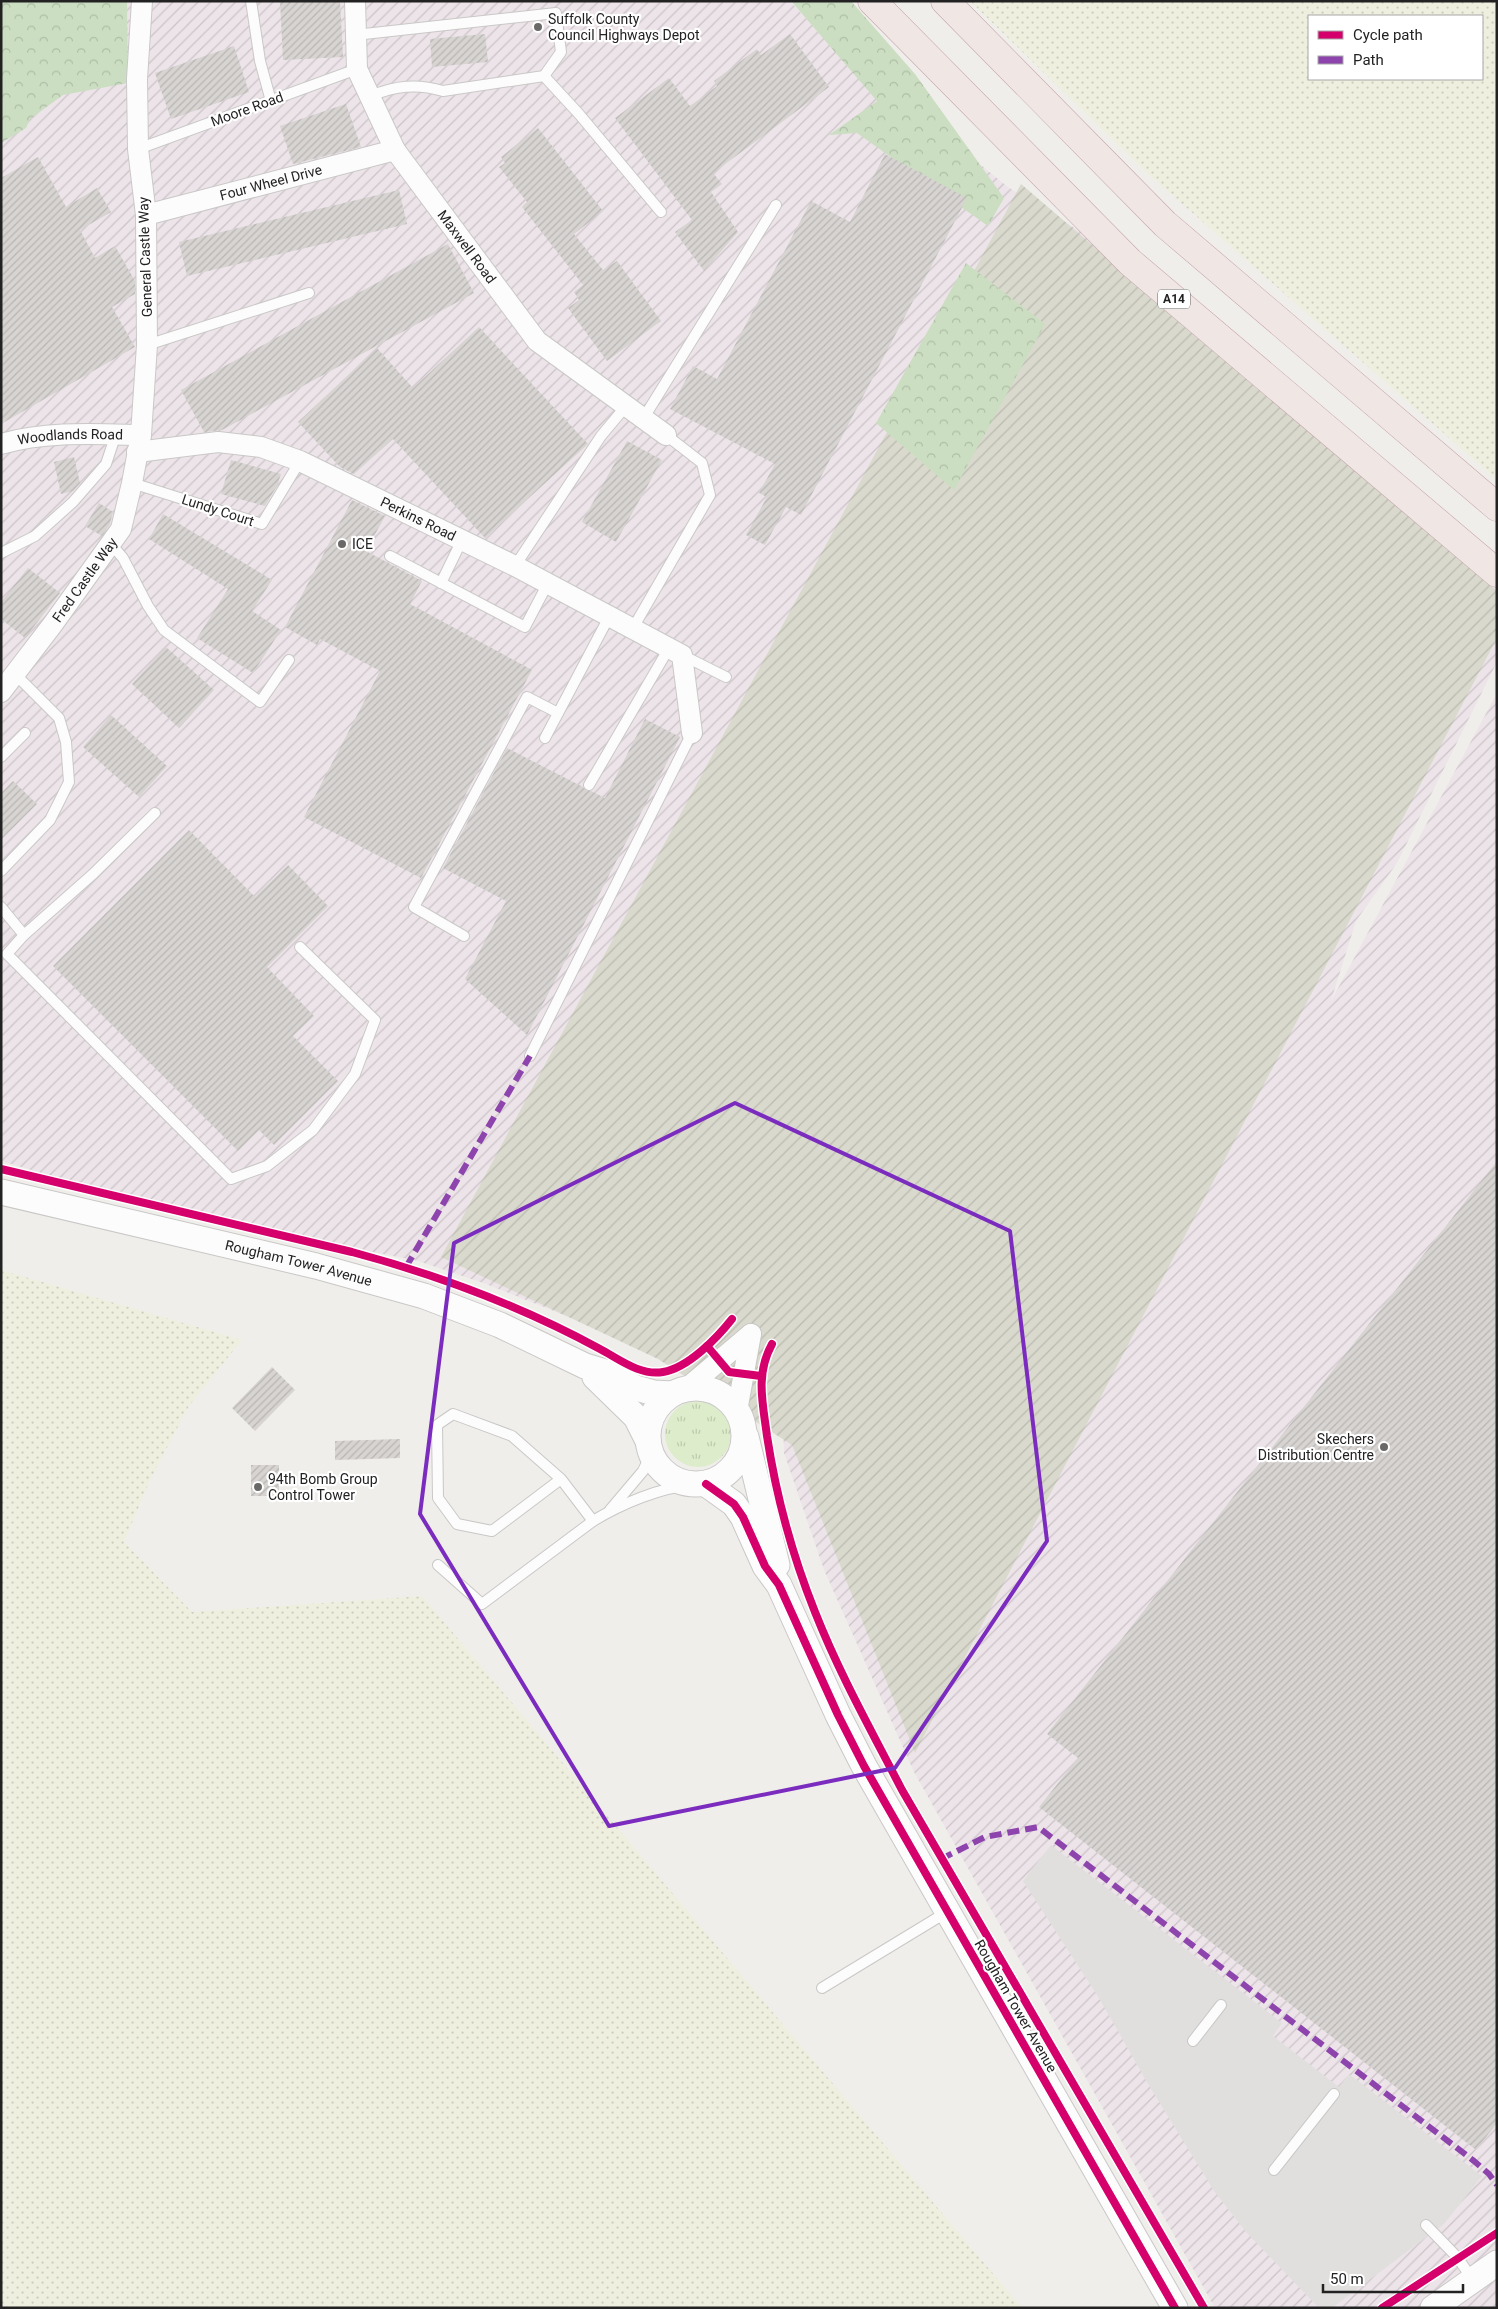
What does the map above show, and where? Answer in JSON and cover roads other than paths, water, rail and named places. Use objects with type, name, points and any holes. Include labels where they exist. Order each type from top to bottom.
[{"type":"highway","name":"A14","points":[[872,1],[1130,262],[1497,574]]},
{"type":"highway","points":[[945,1],[1165,224],[1497,506]]},
{"type":"street","name":"General Castle Way","points":[[139,444],[147,345],[146,215],[138,149],[137,78],[142,1]]},
{"type":"street","name":"Maxwell Road","points":[[355,1],[357,69],[395,150],[537,341],[666,435]]},
{"type":"street","name":"Four Wheel Drive","points":[[146,215],[395,150]]},
{"type":"street","name":"Woodlands Road","points":[[1,444],[14,440],[74,434],[116,434],[139,444]]},
{"type":"street","name":"Perkins Road","points":[[139,444],[218,442],[261,447],[300,461],[515,566],[610,615],[676,652]]},
{"type":"street","name":"Fred Castle Way","points":[[1,692],[121,529],[139,444]]},
{"type":"street","points":[[676,652],[692,733]]},
{"type":"street","name":"Rougham Tower Avenue","points":[[1,1192],[316,1266],[424,1296],[500,1326],[585,1366],[605,1372],[636,1388],[654,1393],[680,1391]]},
{"type":"street","points":[[751,1334],[741,1422],[744,1446],[739,1460],[725,1475],[699,1484],[680,1482],[668,1476],[658,1466],[650,1448],[648,1427],[653,1414],[661,1402],[680,1391],[751,1334]]},
{"type":"street","name":"Rougham Tower Avenue","points":[[585,1366],[603,1387],[636,1417],[650,1448]]},
{"type":"street","points":[[680,1391],[701,1388],[716,1392],[728,1400],[741,1422]]},
{"type":"street","name":"Rougham Tower Avenue","points":[[741,1422],[776,1560],[779,1585]]},
{"type":"street","name":"Rougham Tower Avenue","points":[[699,1484],[734,1504],[743,1518],[765,1566],[779,1585],[864,1766],[1175,2308]]},
{"type":"street","points":[[1433,2308],[1497,2263]]},
{"type":"lane","points":[[251,1],[260,61],[271,101]]},
{"type":"lane","points":[[355,35],[556,13],[561,52],[544,76],[443,92],[427,86],[393,87],[370,96]]},
{"type":"lane","name":"Moore Road","points":[[138,149],[357,69]]},
{"type":"lane","points":[[544,76],[579,114],[661,212]]},
{"type":"lane","points":[[644,419],[776,205]]},
{"type":"lane","points":[[147,345],[309,293]]},
{"type":"lane","points":[[515,566],[601,436],[626,406]]},
{"type":"lane","points":[[1,553],[35,536],[72,502],[106,464],[116,434]]},
{"type":"lane","points":[[633,628],[710,496],[702,463],[666,435]]},
{"type":"lane","name":"Lundy Court","points":[[132,483],[262,524],[300,461]]},
{"type":"lane","points":[[441,583],[462,540]]},
{"type":"lane","points":[[111,544],[123,558],[148,606],[164,630],[260,702],[289,660]]},
{"type":"lane","points":[[390,556],[524,627],[548,583]]},
{"type":"lane","points":[[545,738],[610,615]]},
{"type":"lane","points":[[589,786],[676,652]]},
{"type":"lane","name":"Perkins Road","points":[[676,652],[726,677]]},
{"type":"lane","points":[[1,872],[50,820],[69,782],[66,742],[59,718],[15,674]]},
{"type":"lane","points":[[464,936],[414,907],[527,697],[558,713]]},
{"type":"lane","points":[[1,757],[25,733]]},
{"type":"lane","points":[[530,1056],[692,733]]},
{"type":"lane","points":[[155,813],[93,874],[24,935],[7,954],[231,1179],[266,1166],[313,1130],[355,1074],[375,1020],[300,947]]},
{"type":"lane","points":[[1,907],[24,935]]},
{"type":"lane","points":[[561,1479],[492,1531],[457,1524],[438,1498],[437,1425],[454,1414],[512,1436],[561,1479],[593,1521]]},
{"type":"lane","points":[[610,1510],[643,1471],[650,1448]]},
{"type":"lane","points":[[438,1565],[482,1604],[610,1510],[666,1489],[699,1484]]},
{"type":"lane","points":[[822,1988],[947,1912]]},
{"type":"lane","points":[[1193,2041],[1221,2006]]},
{"type":"lane","points":[[1274,2170],[1334,2094]]},
{"type":"lane","points":[[1426,2224],[1458,2258],[1472,2279]]},
{"type":"place","name":"Suffolk County Council Highways Depot","points":[[538,27]]},
{"type":"place","name":"ICE","points":[[342,544]]},
{"type":"place","name":"Skechers Distribution Centre","points":[[1384,1447]]},
{"type":"place","name":"94th Bomb Group Control Tower","points":[[258,1487]]}]
